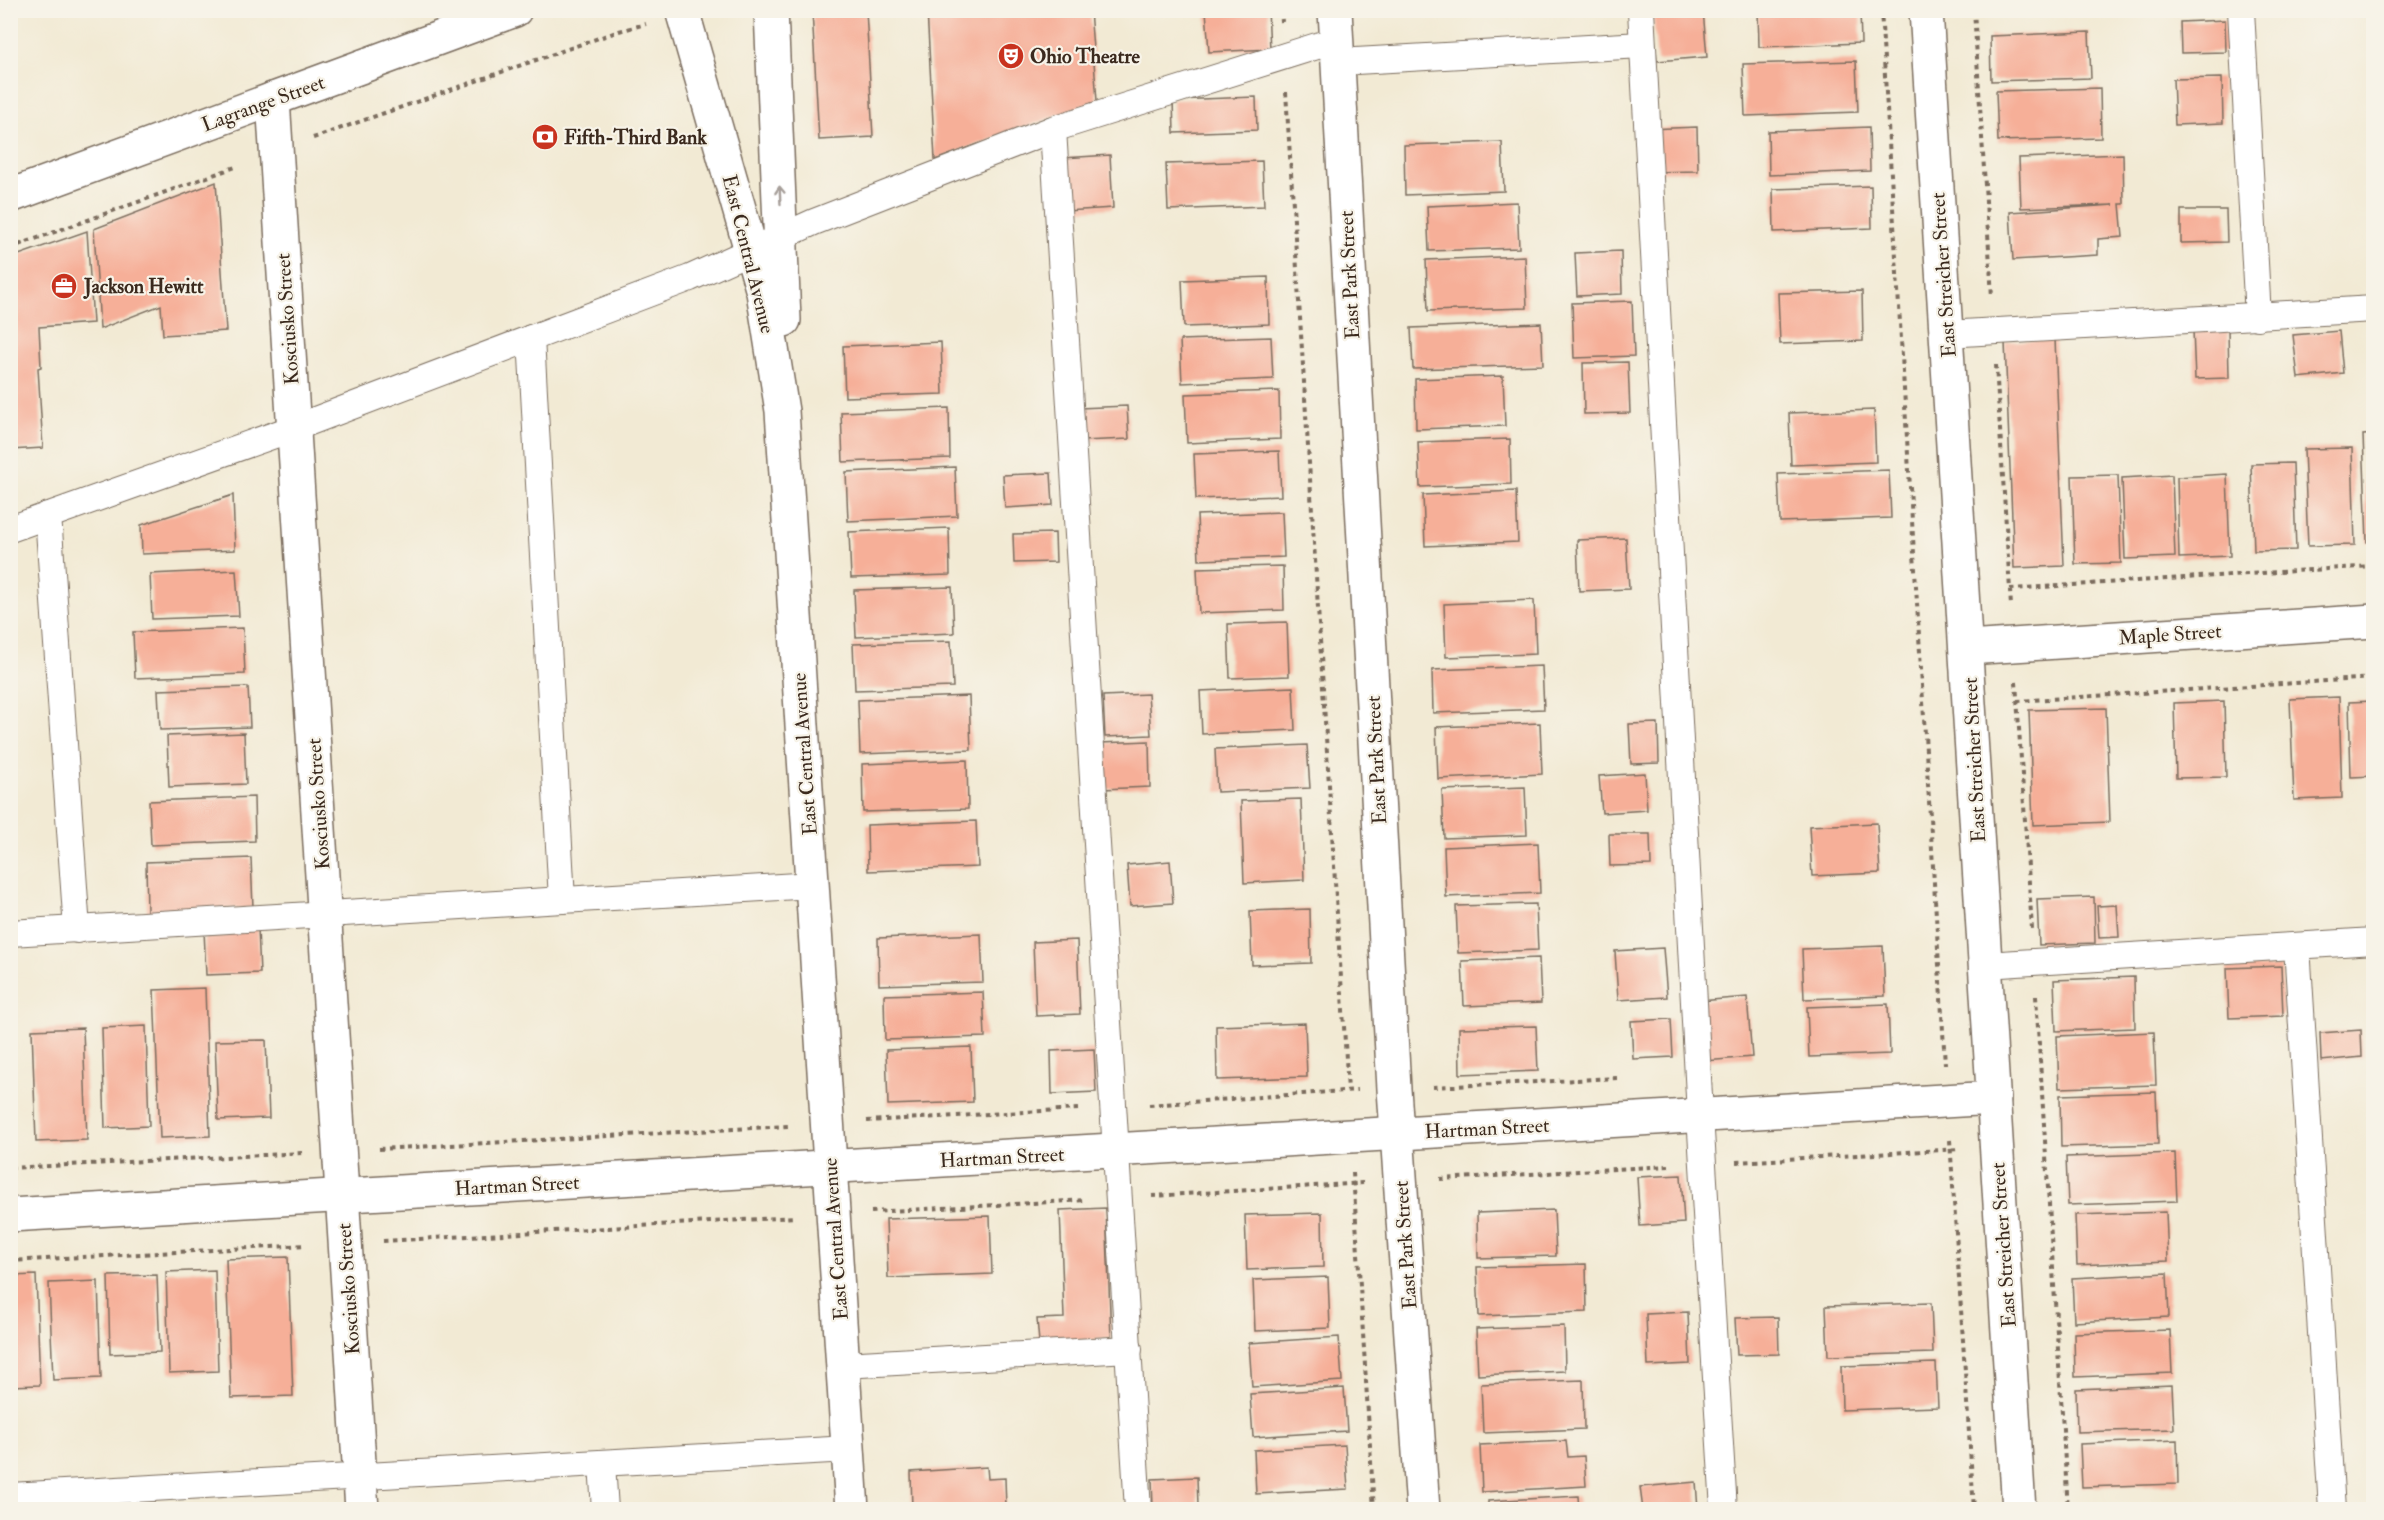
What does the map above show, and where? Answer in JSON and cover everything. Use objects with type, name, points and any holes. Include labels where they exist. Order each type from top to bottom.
[{"type":"street","name":"Lagrange Street","points":[[12,192],[515,10]]},
{"type":"street","points":[[771,10],[781,237],[788,484]]},
{"type":"street","name":"East Streicher Street","points":[[1926,10],[2019,1509]]},
{"type":"street","name":"East Central Avenue","points":[[683,13],[763,292],[782,411],[852,1509]]},
{"type":"street","name":"East Park Street","points":[[1336,38],[1394,1089],[1423,1509]]},
{"type":"street","name":"Kosciusko Street","points":[[273,99],[362,1509]]},
{"type":"street","name":"Maple Street","points":[[1967,648],[2373,621]]},
{"type":"street","name":"Hartman Street","points":[[10,1215],[1994,1098]]},
{"type":"lane","points":[[1641,10],[1700,1115],[1724,1509]]},
{"type":"lane","points":[[2241,10],[2258,317]]},
{"type":"lane","points":[[10,529],[294,428],[690,278],[781,237],[1053,129],[1336,38],[1642,45]]},
{"type":"lane","points":[[1053,129],[1138,1509]]},
{"type":"lane","points":[[1946,334],[2373,309]]},
{"type":"lane","points":[[531,338],[562,900]]},
{"type":"lane","points":[[48,515],[77,930]]},
{"type":"lane","points":[[10,933],[813,885]]},
{"type":"lane","points":[[1985,965],[2373,941]]},
{"type":"lane","points":[[2297,946],[2332,1509]]},
{"type":"lane","points":[[843,1365],[1129,1349]]},
{"type":"lane","points":[[10,1496],[849,1449]]},
{"type":"lane","points":[[602,1463],[605,1509]]},
{"type":"path","points":[[1281,10],[1374,1509]]},
{"type":"path","points":[[1881,10],[1974,1509]]},
{"type":"path","points":[[1974,10],[2068,1509]]},
{"type":"path","points":[[10,248],[618,31],[683,13]]},
{"type":"path","points":[[2010,589],[2373,566]]},
{"type":"path","points":[[2017,701],[2373,678]]},
{"type":"path","points":[[1933,1061],[1945,1060]]},
{"type":"path","points":[[10,1168],[1115,1107],[1348,1091],[1626,1078]]},
{"type":"path","points":[[10,1261],[1997,1146]]},
{"type":"building","points":[[812,10],[866,10],[873,137],[819,140]]},
{"type":"building","name":"Ohio Theatre","points":[[927,10],[1090,10],[1097,101],[935,160]]},
{"type":"building","points":[[1206,10],[1268,10],[1270,49],[1209,52]]},
{"type":"building","points":[[1703,10],[1707,57],[1657,61],[1653,12]]},
{"type":"building","points":[[1758,10],[1860,10],[1861,43],[1759,47]]},
{"type":"building","points":[[2225,20],[2226,52],[2181,53],[2180,22]]},
{"type":"building","points":[[2089,32],[2091,78],[1991,81],[1990,36]]},
{"type":"building","points":[[1856,61],[1858,112],[1745,116],[1743,64]]},
{"type":"building","points":[[2222,78],[2223,123],[2175,125],[2173,79]]},
{"type":"building","points":[[2100,88],[2101,138],[1998,141],[1996,91]]},
{"type":"building","points":[[1256,97],[1257,130],[1174,133],[1173,100]]},
{"type":"building","points":[[1697,127],[1698,171],[1650,172],[1648,129]]},
{"type":"building","points":[[1869,127],[1870,171],[1769,175],[1768,131]]},
{"type":"building","points":[[1502,142],[1504,191],[1405,195],[1404,145]]},
{"type":"building","points":[[2123,154],[2124,204],[2120,204],[2123,237],[2098,239],[2098,255],[2013,260],[2010,212],[2114,205],[2021,208],[2019,158]]},
{"type":"building","points":[[1110,155],[1113,208],[1066,211],[1063,158]]},
{"type":"building","points":[[1262,161],[1264,206],[1168,210],[1166,164]]},
{"type":"building","points":[[216,182],[226,331],[163,335],[161,305],[100,329],[94,229]]},
{"type":"building","points":[[1871,186],[1872,228],[1774,232],[1773,189]]},
{"type":"building","points":[[1517,202],[1519,248],[1429,251],[1427,206]]},
{"type":"building","points":[[2181,210],[2226,210],[2227,242],[2181,243]]},
{"type":"building","points":[[87,231],[93,323],[39,327],[41,367],[38,368],[43,448],[10,450],[10,258]]},
{"type":"building","points":[[1621,251],[1622,294],[1577,296],[1575,253]]},
{"type":"building","points":[[1525,256],[1527,308],[1428,311],[1426,260]]},
{"type":"building","points":[[1268,277],[1269,324],[1184,327],[1182,280]]},
{"type":"building","points":[[1862,291],[1863,341],[1780,344],[1778,293]]},
{"type":"building","points":[[1632,301],[1634,356],[1574,358],[1572,303]]},
{"type":"building","points":[[1541,323],[1543,365],[1413,369],[1411,328]]},
{"type":"building","points":[[2228,329],[2229,378],[2195,379],[2193,330]]},
{"type":"building","points":[[2339,331],[2343,373],[2298,378],[2293,335]]},
{"type":"building","points":[[1271,337],[1273,379],[1182,383],[1180,340]]},
{"type":"building","points":[[2055,339],[2064,566],[2014,568],[2005,342]]},
{"type":"building","points":[[941,342],[943,394],[845,397],[843,346]]},
{"type":"building","points":[[1628,362],[1630,413],[1584,414],[1583,363]]},
{"type":"building","points":[[1503,376],[1505,426],[1416,429],[1415,379]]},
{"type":"building","points":[[1279,391],[1280,439],[1187,443],[1185,394]]},
{"type":"building","points":[[1127,406],[1129,439],[1081,441],[1079,408]]},
{"type":"building","points":[[949,408],[950,458],[843,462],[841,412]]},
{"type":"building","points":[[1874,410],[1876,462],[1791,465],[1789,413]]},
{"type":"building","points":[[2374,434],[2374,541],[2367,542],[2363,435]]},
{"type":"building","points":[[1510,439],[1511,484],[1420,487],[1418,442]]},
{"type":"building","points":[[2352,448],[2355,545],[2308,546],[2304,449]]},
{"type":"building","points":[[1279,451],[1281,496],[1196,499],[1194,454]]},
{"type":"building","points":[[2293,463],[2296,550],[2254,551],[2251,464]]},
{"type":"building","points":[[955,467],[957,516],[848,521],[846,472]]},
{"type":"building","points":[[1889,470],[1891,518],[1780,522],[1778,474]]},
{"type":"building","points":[[1051,473],[1053,505],[1005,508],[1003,475]]},
{"type":"building","points":[[2227,474],[2230,556],[2179,558],[2177,477]]},
{"type":"building","points":[[2118,475],[2121,563],[2075,564],[2072,476]]},
{"type":"building","points":[[2172,475],[2175,557],[2125,559],[2122,478]]},
{"type":"building","points":[[1516,491],[1518,542],[1425,546],[1423,495]]},
{"type":"building","points":[[233,495],[235,550],[142,554],[141,525]]},
{"type":"building","points":[[1282,512],[1284,557],[1199,560],[1197,515]]},
{"type":"building","points":[[949,528],[950,575],[851,578],[849,532]]},
{"type":"building","points":[[1055,533],[1056,562],[1014,563],[1013,534]]},
{"type":"building","points":[[1626,538],[1629,589],[1579,591],[1577,540]]},
{"type":"building","points":[[1283,566],[1284,610],[1199,613],[1197,568]]},
{"type":"building","points":[[236,570],[239,616],[152,619],[150,574]]},
{"type":"building","points":[[952,587],[954,633],[856,637],[854,590]]},
{"type":"building","points":[[1534,600],[1536,654],[1446,657],[1444,604]]},
{"type":"building","points":[[1287,622],[1289,676],[1230,678],[1228,624]]},
{"type":"building","points":[[243,628],[245,674],[135,678],[133,632]]},
{"type":"building","points":[[951,641],[953,687],[855,690],[853,644]]},
{"type":"building","points":[[1542,666],[1544,709],[1433,713],[1432,670]]},
{"type":"building","points":[[248,687],[250,727],[160,730],[158,690]]},
{"type":"building","points":[[1293,687],[1295,730],[1202,734],[1200,691]]},
{"type":"building","points":[[1148,694],[1151,735],[1105,737],[1103,696]]},
{"type":"building","points":[[969,696],[971,750],[860,754],[858,700]]},
{"type":"building","points":[[2339,697],[2342,798],[2294,800],[2290,699]]},
{"type":"building","points":[[2224,701],[2226,777],[2176,778],[2174,703]]},
{"type":"building","points":[[2374,701],[2374,776],[2351,777],[2349,702]]},
{"type":"building","points":[[2106,708],[2110,822],[2033,825],[2029,710]]},
{"type":"building","points":[[1540,723],[1542,774],[1438,779],[1436,727]]},
{"type":"building","points":[[1658,723],[1659,763],[1631,764],[1629,724]]},
{"type":"building","points":[[244,733],[246,784],[169,787],[167,736]]},
{"type":"building","points":[[1149,741],[1150,787],[1102,789],[1100,743]]},
{"type":"building","points":[[1307,745],[1310,788],[1217,792],[1215,749]]},
{"type":"building","points":[[967,760],[968,809],[863,812],[862,764]]},
{"type":"building","points":[[1645,773],[1647,810],[1602,813],[1599,776]]},
{"type":"building","points":[[1525,787],[1527,835],[1444,838],[1442,790]]},
{"type":"building","points":[[254,797],[255,841],[151,845],[149,801]]},
{"type":"building","points":[[1301,799],[1304,880],[1244,883],[1241,801]]},
{"type":"building","points":[[976,821],[978,867],[868,871],[867,825]]},
{"type":"building","points":[[1877,823],[1880,873],[1812,876],[1809,826]]},
{"type":"building","points":[[1609,834],[1650,834],[1651,865],[1610,866]]},
{"type":"building","points":[[1538,843],[1540,893],[1446,897],[1444,847]]},
{"type":"building","points":[[251,858],[253,908],[147,912],[146,862]]},
{"type":"building","points":[[1170,861],[1173,903],[1130,906],[1127,865]]},
{"type":"building","points":[[2094,897],[2095,943],[2039,945],[2037,899]]},
{"type":"building","points":[[1536,904],[1538,950],[1458,953],[1456,906]]},
{"type":"building","points":[[2117,905],[2119,937],[2099,938],[2097,906]]},
{"type":"building","points":[[1310,909],[1311,963],[1252,965],[1250,911]]},
{"type":"building","points":[[258,928],[260,973],[206,975],[204,930]]},
{"type":"building","points":[[981,934],[983,982],[879,985],[878,938]]},
{"type":"building","points":[[1077,940],[1080,1014],[1036,1016],[1033,942]]},
{"type":"building","points":[[1883,946],[1885,996],[1804,999],[1802,949]]},
{"type":"building","points":[[1663,948],[1667,997],[1618,1000],[1615,951]]},
{"type":"building","points":[[1539,958],[1541,1003],[1464,1006],[1462,961]]},
{"type":"building","points":[[2281,966],[2283,1016],[2229,1018],[2227,968]]},
{"type":"building","points":[[2134,977],[2135,1028],[2056,1031],[2054,980]]},
{"type":"building","points":[[205,988],[210,1136],[160,1138],[154,990]]},
{"type":"building","points":[[983,992],[985,1037],[885,1040],[884,995]]},
{"type":"building","points":[[1747,997],[1752,1057],[1705,1061],[1700,1001]]},
{"type":"building","points":[[1888,1004],[1890,1054],[1809,1057],[1807,1007]]},
{"type":"building","points":[[1671,1019],[1673,1057],[1633,1059],[1631,1021]]},
{"type":"building","points":[[1305,1023],[1307,1077],[1217,1080],[1216,1026]]},
{"type":"building","points":[[146,1026],[149,1126],[105,1128],[102,1028]]},
{"type":"building","points":[[1536,1026],[1538,1071],[1460,1074],[1459,1028]]},
{"type":"building","points":[[83,1028],[87,1140],[36,1142],[32,1030]]},
{"type":"building","points":[[2361,1030],[2362,1057],[2321,1061],[2320,1033]]},
{"type":"building","points":[[2154,1032],[2156,1085],[2059,1088],[2057,1036]]},
{"type":"building","points":[[266,1040],[269,1118],[218,1120],[215,1041]]},
{"type":"building","points":[[971,1047],[973,1102],[888,1105],[886,1050]]},
{"type":"building","points":[[1094,1049],[1096,1092],[1052,1094],[1051,1051]]},
{"type":"building","points":[[2156,1092],[2158,1144],[2061,1147],[2060,1095]]},
{"type":"building","points":[[2175,1153],[2177,1201],[2068,1205],[2066,1157]]},
{"type":"building","points":[[1681,1175],[1684,1223],[1640,1226],[1637,1177]]},
{"type":"building","points":[[1106,1208],[1111,1339],[1039,1342],[1037,1319],[1064,1318],[1060,1210]]},
{"type":"building","points":[[1554,1210],[1556,1256],[1478,1258],[1477,1213]]},
{"type":"building","points":[[2166,1212],[2168,1261],[2077,1265],[2075,1215]]},
{"type":"building","points":[[1322,1213],[1323,1267],[1247,1270],[1245,1215]]},
{"type":"building","points":[[990,1216],[992,1274],[888,1278],[886,1219]]},
{"type":"building","points":[[288,1257],[293,1396],[231,1398],[226,1259]]},
{"type":"building","points":[[1586,1264],[1587,1312],[1479,1316],[1477,1267]]},
{"type":"building","points":[[215,1270],[218,1371],[169,1373],[166,1272]]},
{"type":"building","points":[[2167,1273],[2169,1317],[2074,1322],[2072,1278]]},
{"type":"building","points":[[36,1275],[40,1385],[10,1386],[10,1276]]},
{"type":"building","points":[[157,1275],[160,1352],[110,1354],[108,1276]]},
{"type":"building","points":[[1328,1277],[1330,1328],[1255,1331],[1253,1280]]},
{"type":"building","points":[[98,1281],[101,1378],[53,1380],[49,1283]]},
{"type":"building","points":[[1931,1303],[1933,1353],[1828,1356],[1826,1306]]},
{"type":"building","points":[[1688,1312],[1690,1364],[1648,1366],[1646,1314]]},
{"type":"building","points":[[1778,1317],[1779,1354],[1737,1355],[1735,1318]]},
{"type":"building","points":[[1564,1326],[1565,1371],[1478,1375],[1476,1329]]},
{"type":"building","points":[[2170,1330],[2172,1373],[2075,1377],[2074,1333]]},
{"type":"building","points":[[1339,1337],[1342,1381],[1252,1387],[1249,1343]]},
{"type":"building","points":[[1936,1363],[1938,1407],[1842,1410],[1841,1366]]},
{"type":"building","points":[[1583,1380],[1584,1429],[1483,1433],[1481,1384]]},
{"type":"building","points":[[2172,1385],[2174,1429],[2077,1432],[2076,1389]]},
{"type":"building","points":[[1344,1388],[1347,1431],[1253,1437],[1250,1394]]},
{"type":"building","points":[[2177,1440],[2178,1484],[2082,1487],[2080,1444]]},
{"type":"building","points":[[1566,1441],[1568,1457],[1584,1456],[1586,1486],[1482,1492],[1480,1445]]},
{"type":"building","points":[[1345,1445],[1348,1489],[1256,1494],[1254,1450]]},
{"type":"building","points":[[987,1467],[988,1479],[1005,1478],[1006,1507],[990,1507],[990,1510],[912,1510],[911,1472]]},
{"type":"building","points":[[1197,1477],[1198,1506],[1153,1507],[1152,1479]]},
{"type":"building","points":[[1696,1482],[1698,1510],[1643,1510],[1640,1487]]},
{"type":"building","points":[[1578,1496],[1579,1510],[1488,1510],[1488,1501]]},
{"type":"place","name":"Ohio Theatre","points":[[1011,56]]},
{"type":"place","name":"Fifth-Third Bank","points":[[545,137]]},
{"type":"place","name":"Jackson Hewitt","points":[[64,286]]}]
